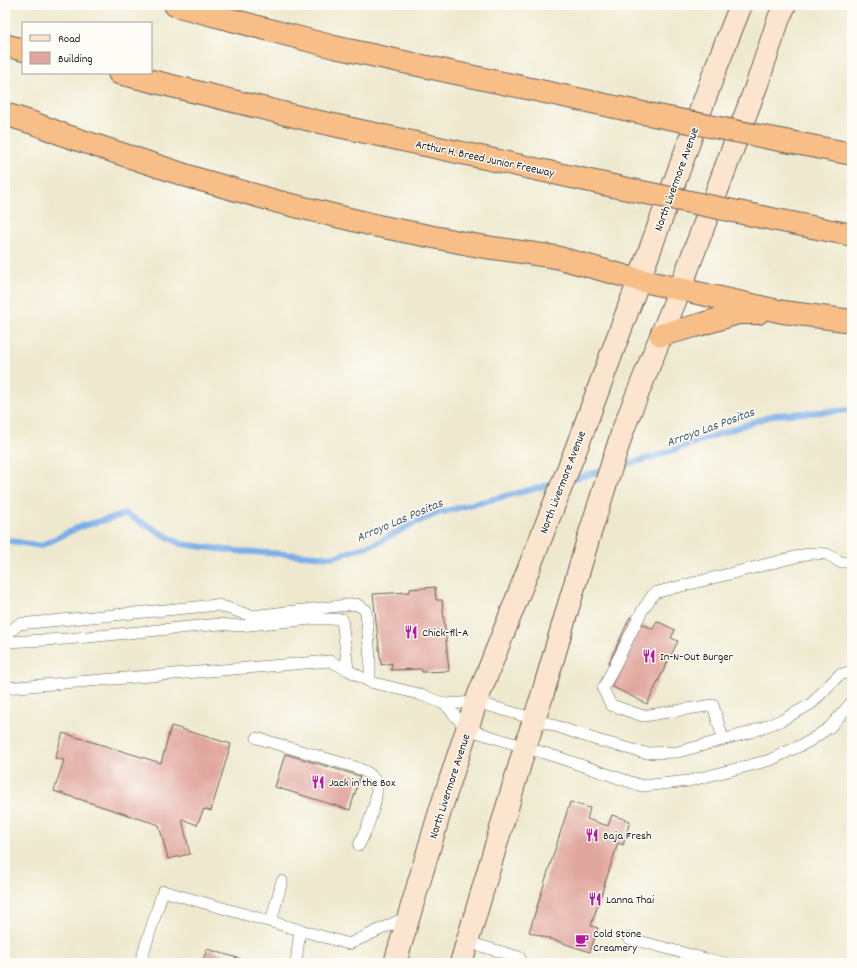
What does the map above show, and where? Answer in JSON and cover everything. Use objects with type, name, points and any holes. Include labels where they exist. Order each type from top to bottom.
[{"type":"highway","points":[[175,5],[334,47],[643,113],[852,154]]},
{"type":"highway","points":[[5,45],[22,50]]},
{"type":"highway","name":"Arthur H. Breed Junior Freeway","points":[[123,74],[315,121],[618,187],[852,235]]},
{"type":"highway","points":[[5,114],[194,178],[279,202],[385,227],[479,246],[556,257],[640,280],[783,312],[852,321]]},
{"type":"highway","points":[[661,335],[738,313],[783,312]]},
{"type":"main road","name":"North Livermore Avenue","points":[[395,963],[441,808],[476,702],[578,444],[640,280],[717,65],[741,5]]},
{"type":"main road","points":[[461,963],[589,536],[624,427],[680,289],[785,5]]},
{"type":"lane","points":[[723,739],[713,705],[643,716],[611,705],[603,689],[642,611],[654,593],[811,553],[827,554],[840,562],[852,562]]},
{"type":"lane","points":[[5,636],[19,624],[218,605],[252,616],[356,604],[366,610],[370,659],[370,682]]},
{"type":"lane","points":[[5,642],[67,639],[220,624],[239,626],[312,619],[342,619],[348,670]]},
{"type":"lane","points":[[5,688],[330,661],[370,682],[419,694],[445,704],[476,702],[597,740],[645,753],[678,752],[750,732],[782,720],[811,704],[839,675],[852,671]]},
{"type":"lane","points":[[445,704],[467,729],[560,758],[642,786],[689,781],[770,760],[808,742],[830,727],[852,702]]},
{"type":"lane","points":[[257,738],[355,767],[373,777],[376,784],[377,793],[372,813],[359,846]]},
{"type":"lane","points":[[271,922],[282,881]]},
{"type":"lane","points":[[140,963],[164,891],[349,944],[409,916]]},
{"type":"lane","points":[[296,963],[300,930]]},
{"type":"lane","points":[[628,938],[725,963]]},
{"type":"lane","points":[[467,942],[519,957],[522,963]]},
{"type":"building","name":"Chick-fil-A","points":[[435,587],[436,600],[442,600],[449,671],[422,672],[421,669],[391,670],[392,663],[381,665],[373,594],[410,592],[410,589]]},
{"type":"building","name":"In-N-Out Burger","points":[[630,617],[643,622],[642,624],[653,629],[657,621],[675,630],[671,638],[678,641],[647,704],[611,686],[619,670],[608,665]]},
{"type":"building","points":[[171,726],[231,744],[211,811],[204,809],[197,825],[182,819],[190,854],[168,859],[159,825],[54,791],[64,760],[55,758],[63,733],[161,763]]},
{"type":"building","name":"Jack in the Box","points":[[285,754],[360,776],[350,810],[275,787]]},
{"type":"building","points":[[570,802],[590,808],[587,819],[608,826],[612,815],[630,821],[623,845],[618,843],[591,926],[598,928],[590,952],[529,932]]},
{"type":"building","points":[[207,949],[255,963],[202,963]]},
{"type":"waterway","name":"Arroyo Las Positas","points":[[616,467],[653,457],[774,415],[852,410]]},
{"type":"waterway","name":"Arroyo Las Positas","points":[[570,479],[606,470]]},
{"type":"waterway","name":"Arroyo Las Positas","points":[[5,540],[41,546],[79,527],[126,514],[181,544],[235,551],[334,557],[379,542],[410,525],[438,513],[557,483]]},
{"type":"place","name":"Chick-fil-A","points":[[411,632]]},
{"type":"place","name":"In-N-Out Burger","points":[[649,656]]},
{"type":"place","name":"Jack in the Box","points":[[318,782]]},
{"type":"place","name":"Baja Fresh","points":[[592,835]]},
{"type":"place","name":"Lanna Thai","points":[[595,899]]},
{"type":"place","name":"Cold Stone Creamery","points":[[582,940]]}]
